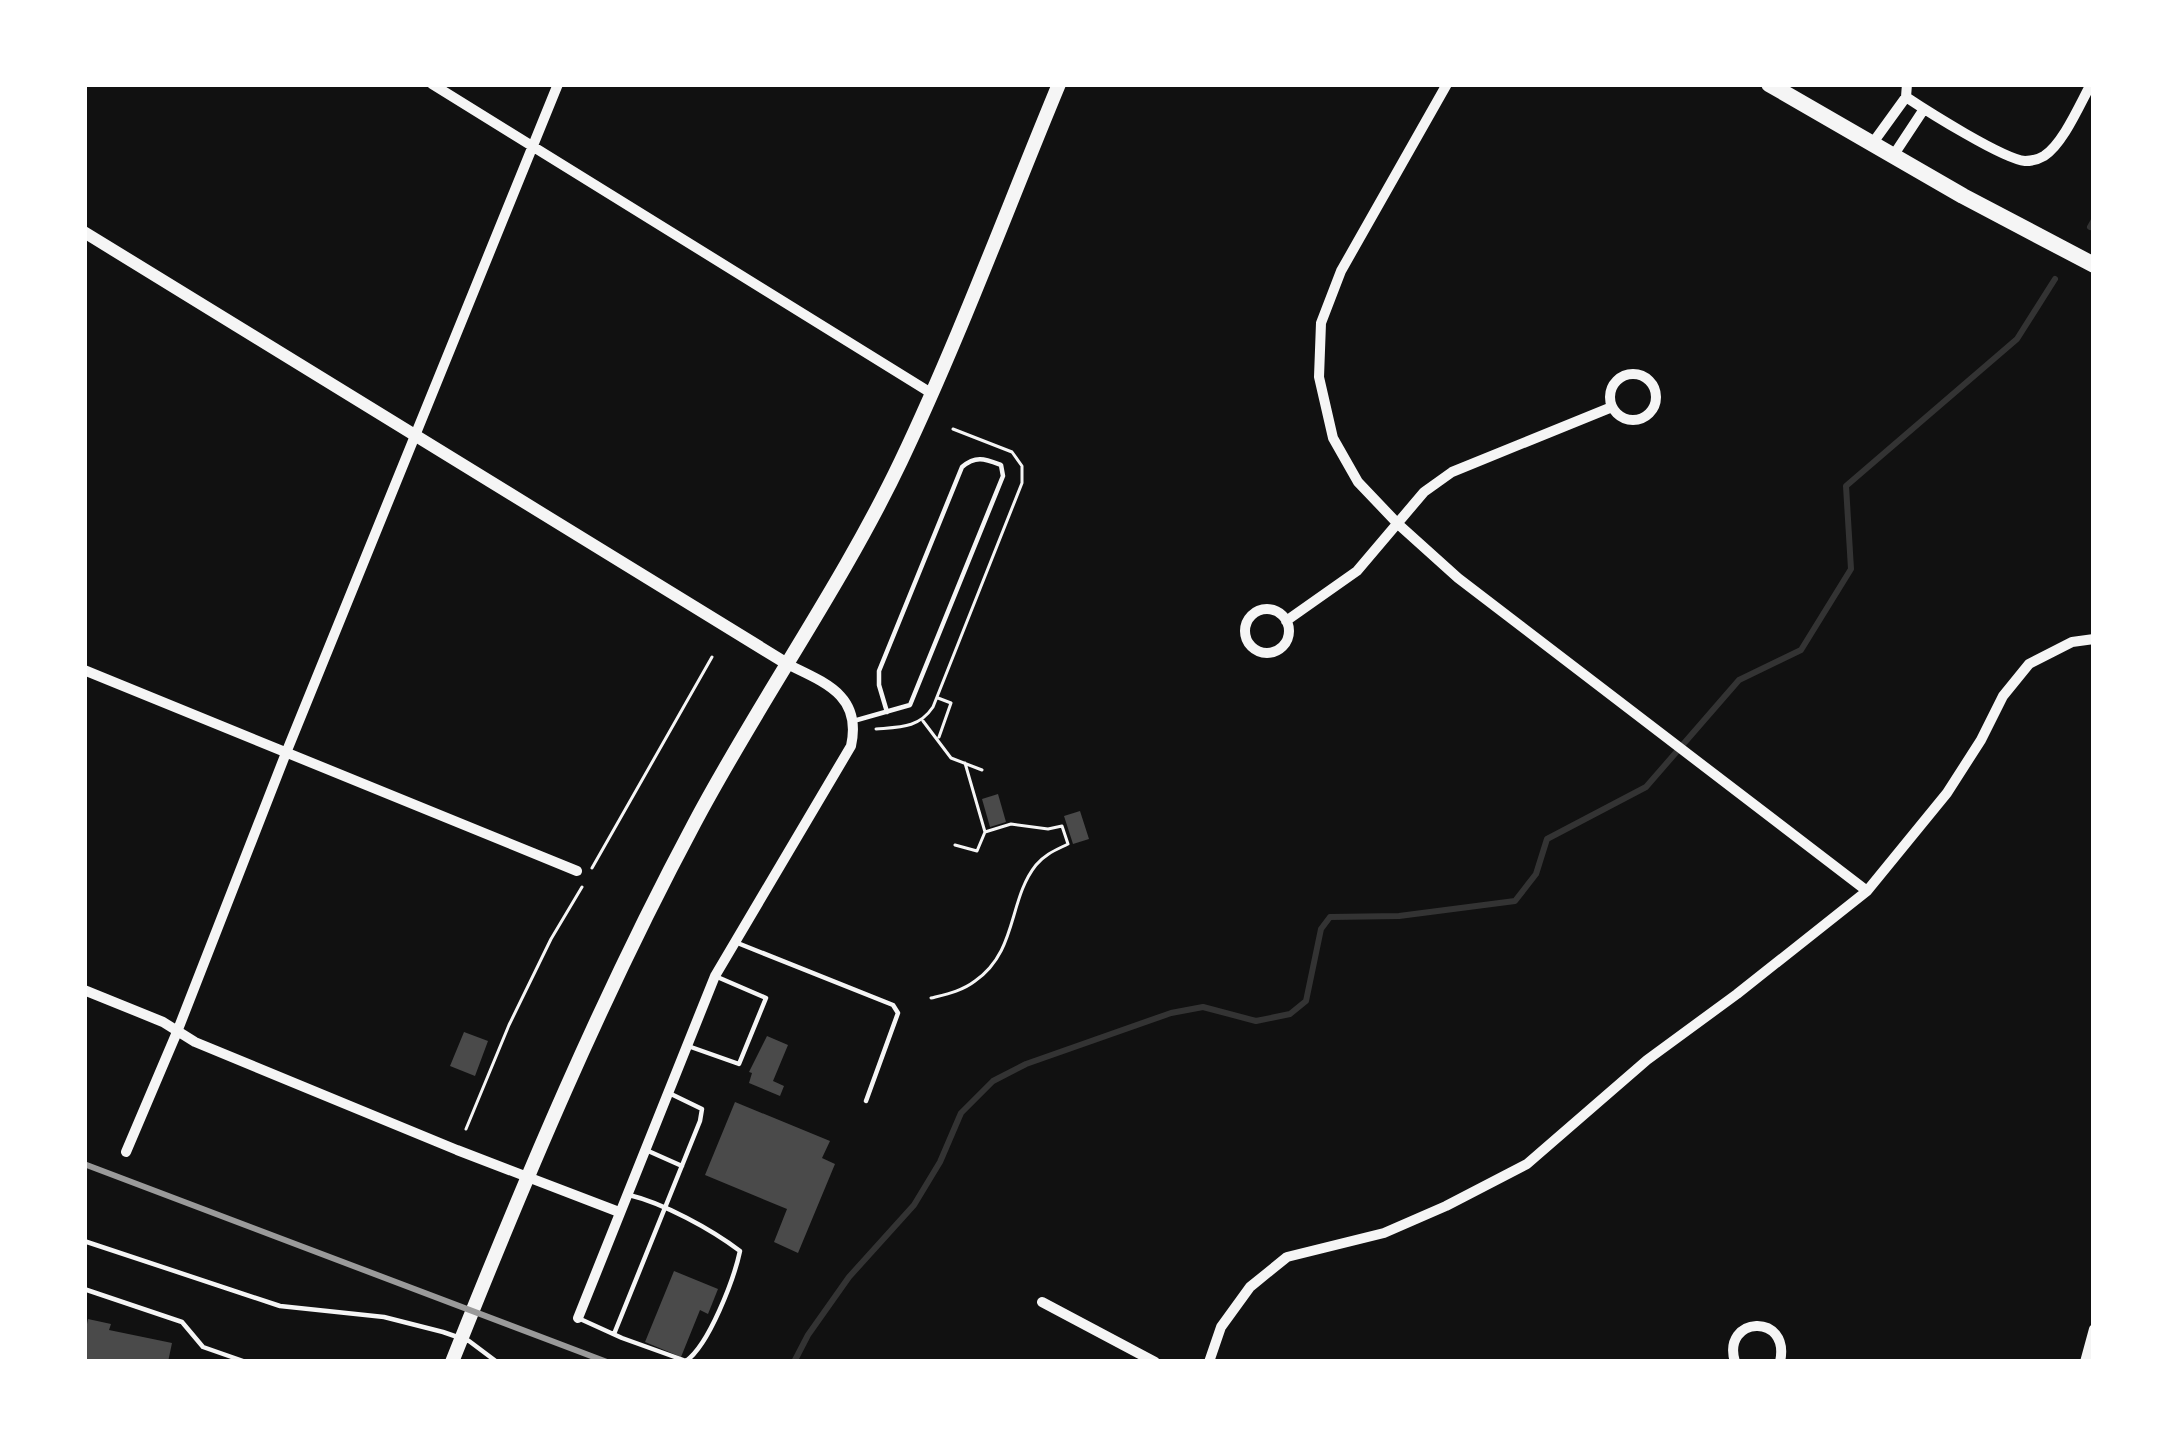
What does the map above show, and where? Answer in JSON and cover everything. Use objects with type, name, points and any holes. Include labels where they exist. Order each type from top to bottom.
[{"type":"main road","points":[[452,1362],[554,1113],[653,902],[855,550],[901,460],[1059,84]]},
{"type":"main road","points":[[1768,84],[2094,266]]},
{"type":"street","points":[[431,84],[931,393]]},
{"type":"street","points":[[126,1152],[558,84]]},
{"type":"street","points":[[1447,84],[1340,271],[1322,323],[1319,377],[1333,438],[1358,482],[1458,578],[1867,891]]},
{"type":"street","points":[[1872,144],[1906,91],[1924,109],[2008,156],[2034,160],[2059,141],[2091,84]]},
{"type":"street","points":[[1893,156],[1924,109]]},
{"type":"street","points":[[84,232],[841,694],[853,721],[851,746],[715,976],[578,1318]]},
{"type":"street","points":[[1641,376],[1652,385],[1653,407],[1642,418],[1627,419],[1612,407],[1611,390],[1620,378],[1641,376]]},
{"type":"street","points":[[1286,621],[1357,572],[1424,492],[1452,472],[1612,407]]},
{"type":"street","points":[[1268,609],[1286,621],[1289,634],[1276,651],[1255,650],[1246,639],[1246,624],[1254,613],[1268,609]]},
{"type":"street","points":[[1208,1362],[1221,1328],[1250,1287],[1287,1257],[1384,1233],[1527,1164],[1647,1060],[1867,891],[1947,793],[2003,697],[2029,664],[2072,642],[2094,640]]},
{"type":"street","points":[[84,670],[577,871]]},
{"type":"street","points":[[84,990],[163,1022],[196,1042],[619,1212]]},
{"type":"street","points":[[1042,1302],[1156,1362]]},
{"type":"street","points":[[1735,1362],[1736,1337],[1757,1326],[1779,1337],[1780,1362]]},
{"type":"street","points":[[2085,1362],[2094,1330]]},
{"type":"lane","points":[[853,721],[887,712],[910,705],[1003,476],[1000,465],[984,459],[970,460],[962,467],[879,670],[887,712]]},
{"type":"lane","points":[[734,942],[893,1005],[898,1013],[866,1101]]},
{"type":"lane","points":[[687,1046],[740,1064],[766,998],[715,976]]},
{"type":"lane","points":[[614,1334],[700,1121],[701,1109],[668,1093]]},
{"type":"lane","points":[[646,1150],[682,1166]]},
{"type":"lane","points":[[578,1318],[671,1357],[691,1360],[729,1285],[740,1251],[644,1198],[628,1194]]},
{"type":"lane","points":[[84,1241],[280,1306],[384,1317],[443,1332],[469,1341],[497,1362]]},
{"type":"lane","points":[[84,1288],[182,1322],[203,1347],[246,1362]]},
{"type":"path","points":[[466,1129],[551,939],[712,657]]},
{"type":"path","points":[[937,697],[951,703],[938,740]]},
{"type":"path","points":[[922,720],[951,758],[982,770]]},
{"type":"path","points":[[955,845],[976,850],[985,832],[965,763]]},
{"type":"path","points":[[931,998],[980,979],[1004,948],[1029,876],[1049,853],[1068,844],[1062,826],[1048,830],[1011,824],[985,832]]},
{"type":"building","points":[[998,794],[1006,822],[990,827],[982,799]]},
{"type":"building","points":[[1080,811],[1089,839],[1073,844],[1064,816]]},
{"type":"building","points":[[464,1032],[488,1041],[475,1076],[450,1066]]},
{"type":"building","points":[[767,1036],[788,1045],[773,1081],[784,1086],[780,1096],[749,1083],[749,1072]]},
{"type":"building","points":[[735,1102],[830,1141],[822,1158],[835,1164],[798,1253],[774,1242],[787,1209],[705,1175]]},
{"type":"building","points":[[674,1271],[718,1289],[708,1314],[700,1310],[681,1357],[645,1342]]},
{"type":"building","points":[[88,1319],[111,1324],[109,1330],[172,1343],[168,1362],[84,1362]]},
{"type":"waterway","points":[[2090,227],[2094,220]]},
{"type":"waterway","points":[[794,1362],[849,1277],[914,1205],[961,1113],[993,1081],[1026,1064],[1171,1013],[1203,1007],[1256,1021],[1290,1014],[1306,1001],[1321,929],[1330,917],[1399,916],[1515,901],[1536,874],[1547,839],[1646,787],[1739,680],[1801,650],[1851,569],[1846,486],[2017,339],[2055,279]]},
{"type":"railway","points":[[84,1164],[607,1362]]}]
